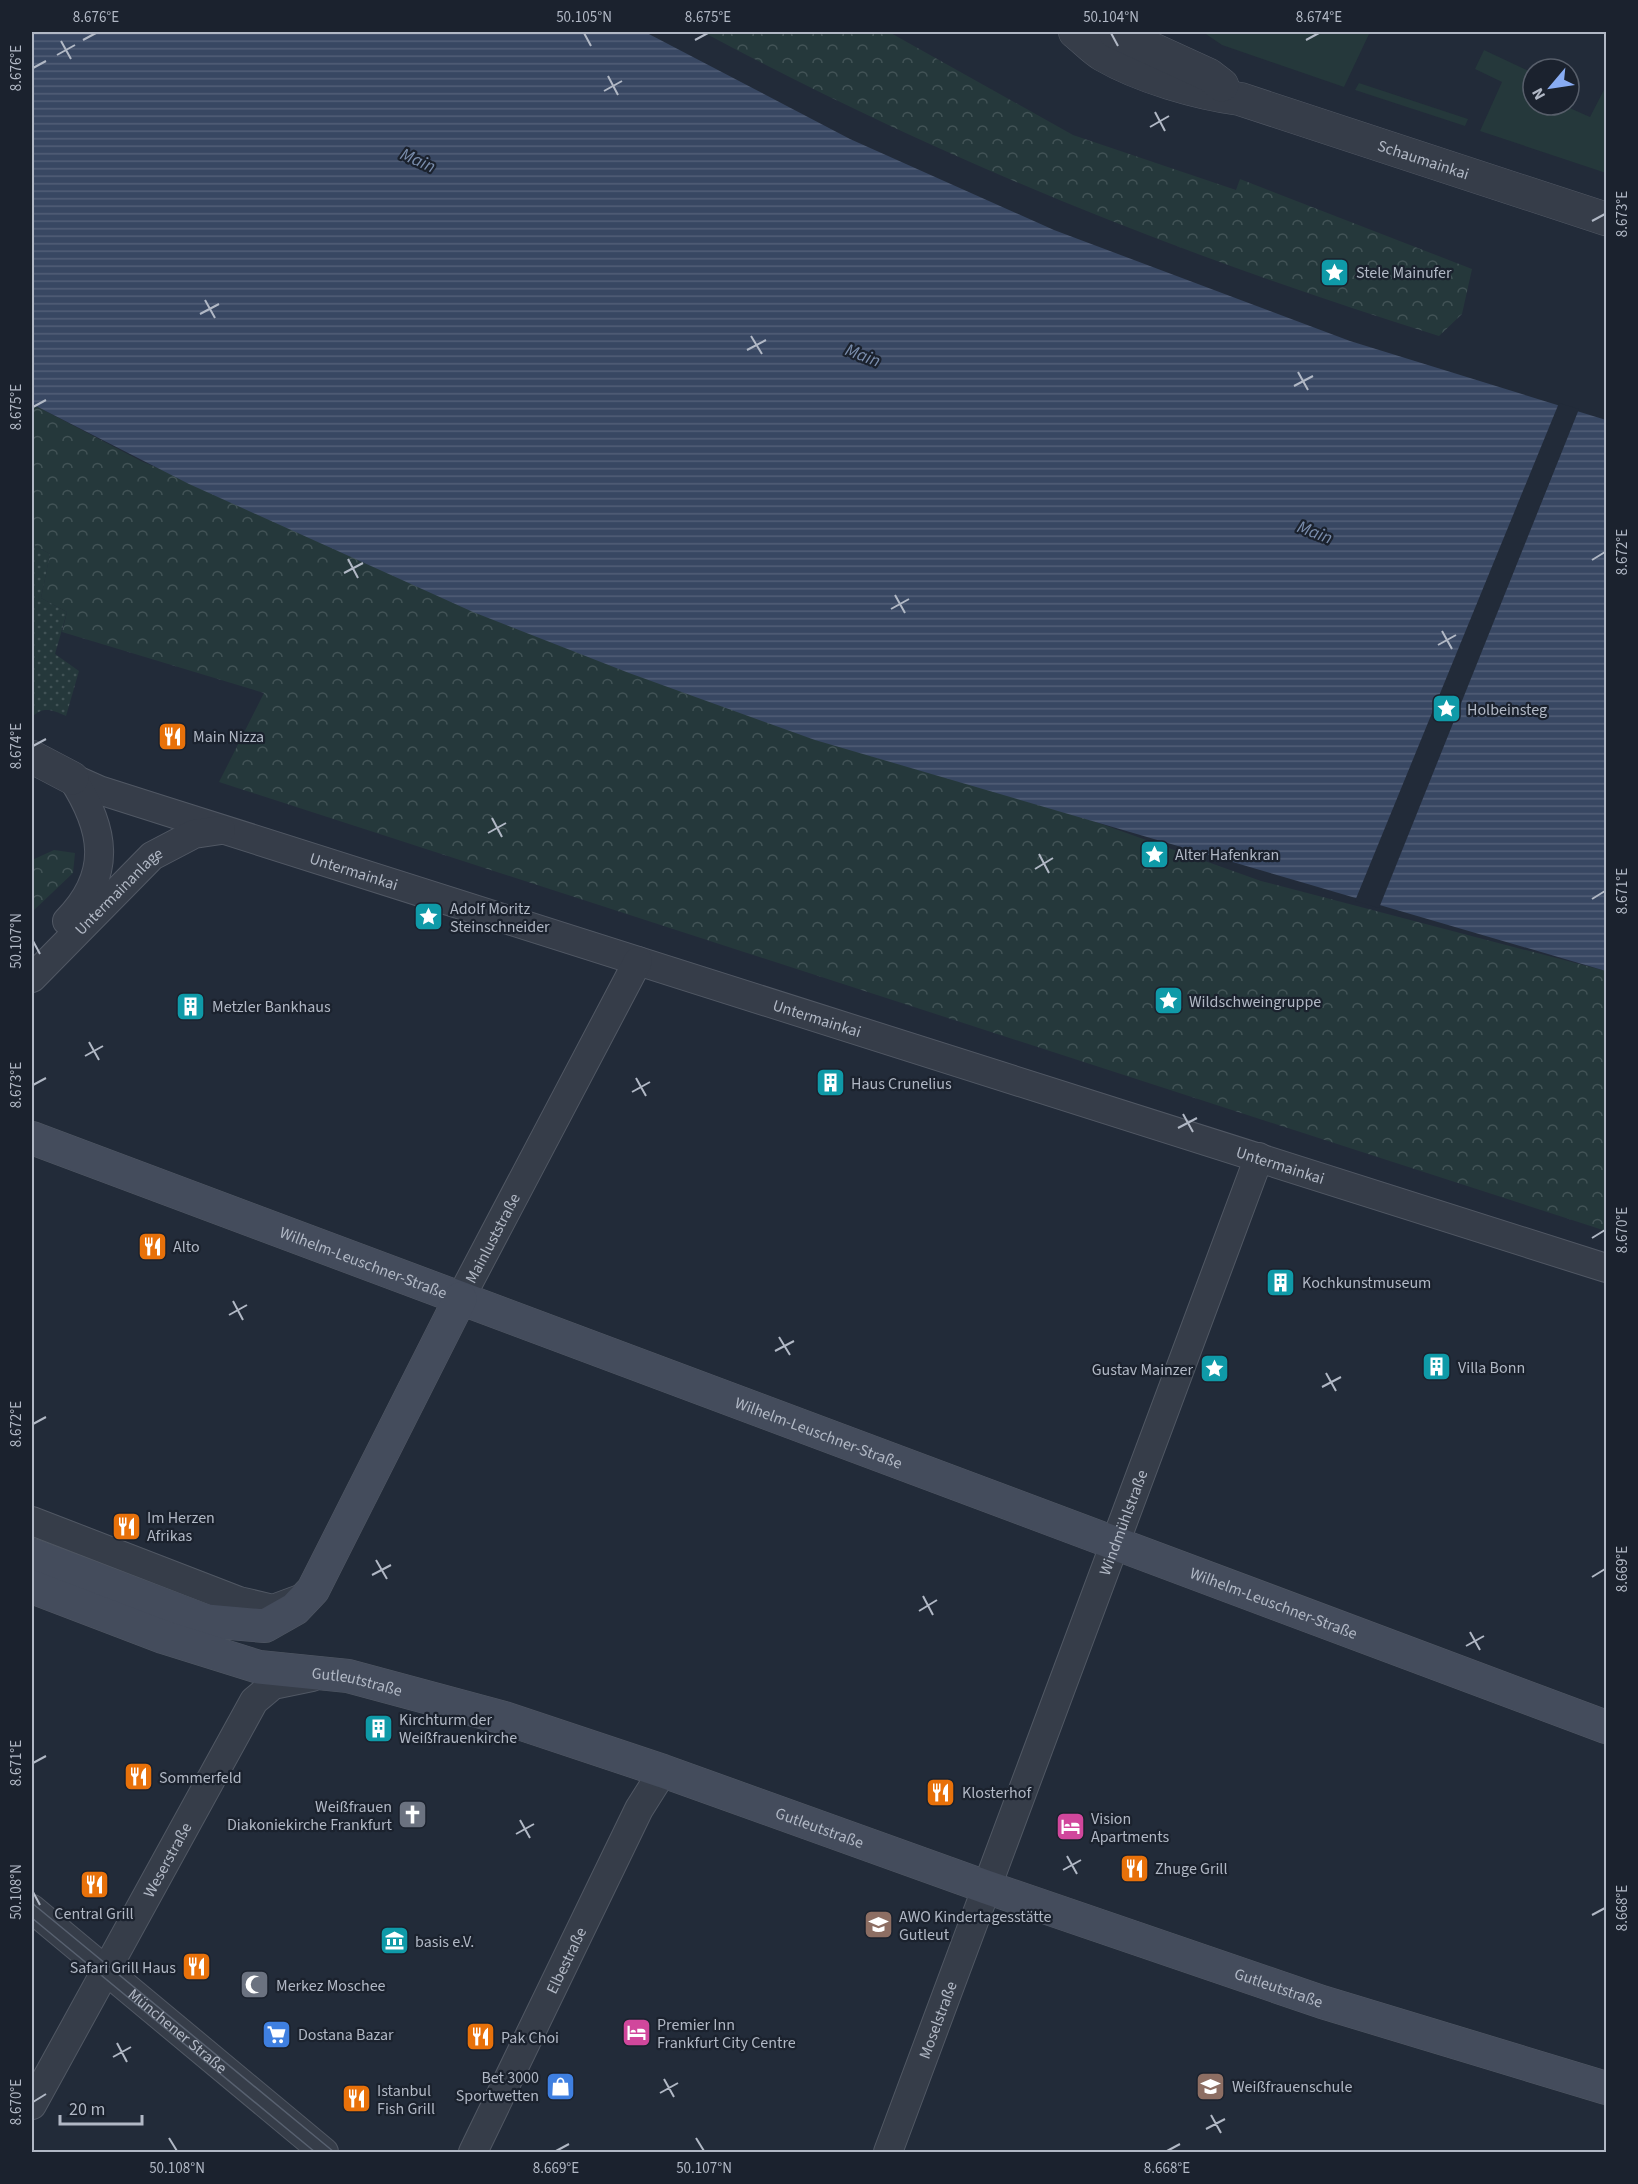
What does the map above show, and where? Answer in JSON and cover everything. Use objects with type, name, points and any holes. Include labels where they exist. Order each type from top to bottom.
[{"type":"main road","name":"Wilhelm-Leuschner-Straße","points":[[32,1138],[1116,1542],[1606,1728]]},
{"type":"main road","name":"Mainluststraße","points":[[304,1600],[460,1299]]},
{"type":"main road","points":[[32,1555],[206,1621],[248,1643],[348,1676]]},
{"type":"main road","name":"Gutleutstraße","points":[[32,1587],[163,1637],[259,1667],[348,1676],[504,1718],[663,1771],[986,1887],[1322,2002],[1606,2088]]},
{"type":"main road","points":[[206,1621],[265,1626],[304,1600]]},
{"type":"street","name":"Schaumainkai","points":[[1075,32],[1103,55],[1162,80],[1200,93],[1240,99],[1606,219]]},
{"type":"street","name":"Schaumainkai","points":[[1115,32],[1209,75],[1240,99]]},
{"type":"street","name":"Untermainkai","points":[[32,757],[99,790],[1606,1268]]},
{"type":"street","name":"Untermainanlage","points":[[32,956],[74,914],[90,893],[98,866],[99,842],[95,820],[72,778]]},
{"type":"street","name":"Untermainanlage","points":[[32,978],[152,856],[194,834],[222,829]]},
{"type":"street","name":"Mainluststraße","points":[[460,1299],[638,961]]},
{"type":"street","name":"Windmühlstraße","points":[[986,1887],[1259,1157]]},
{"type":"street","points":[[32,1521],[262,1607],[273,1609],[304,1600]]},
{"type":"street","name":"Weserstraße","points":[[32,2105],[254,1701],[273,1685],[289,1680],[348,1676]]},
{"type":"street","name":"Elbestraße","points":[[473,2152],[639,1809],[663,1771]]},
{"type":"street","name":"Moselstraße","points":[[888,2152],[986,1887]]},
{"type":"street","name":"Münchener Straße","points":[[32,1910],[324,2152]]},
{"type":"green space","points":[[703,32],[889,32],[1073,135],[1236,190],[1240,179],[1472,269],[1462,314],[1439,336],[1250,273],[1064,202],[972,163],[881,122]]},
{"type":"green space","points":[[1203,32],[1370,32],[1344,87],[1222,45]]},
{"type":"green space","points":[[1484,50],[1521,67],[1521,117],[1581,117],[1581,113],[1590,117],[1606,86],[1606,173],[1480,131],[1502,82],[1475,69]]},
{"type":"green space","points":[[1359,83],[1468,119],[1465,126],[1355,90]]},
{"type":"green space","points":[[32,404],[141,461],[444,589],[1261,881],[1606,971],[1606,1231],[219,782],[264,693],[62,632],[67,612],[41,598],[50,554],[32,544]]},
{"type":"green space","points":[[32,544],[50,554],[41,598],[67,612],[55,654],[79,671],[66,716],[44,710],[32,717]]},
{"type":"green space","points":[[54,850],[75,853],[73,873],[32,912],[32,860]]},
{"type":"water","name":"Main","points":[[32,32],[645,32],[850,139],[1054,230],[1350,341],[1606,420],[1606,971],[815,740],[629,673],[473,612],[189,484],[32,404]]},
{"type":"pier","points":[[1559,403],[1579,409],[1379,908],[1355,901]]},
{"type":"tram line","points":[[32,1903],[334,2152]]},
{"type":"tram line","points":[[32,1918],[315,2152]]},
{"type":"place","name":"Stele Mainufer","points":[[1335,272]]},
{"type":"place","name":"Holbeinsteg","points":[[1446,709]]},
{"type":"place","name":"Main Nizza","points":[[172,736]]},
{"type":"place","name":"Alter Hafenkran","points":[[1154,854]]},
{"type":"place","name":"Adolf Moritz Steinschneider","points":[[429,917]]},
{"type":"place","name":"Wildschweingruppe","points":[[1168,1001]]},
{"type":"place","name":"Metzler Bankhaus","points":[[191,1006]]},
{"type":"place","name":"Haus Crunelius","points":[[830,1083]]},
{"type":"place","name":"Alto","points":[[152,1246]]},
{"type":"place","name":"Kochkunstmuseum","points":[[1281,1282]]},
{"type":"place","name":"Villa Bonn","points":[[1437,1367]]},
{"type":"place","name":"Gustav Mainzer","points":[[1214,1369]]},
{"type":"place","name":"Im Herzen Afrikas","points":[[126,1526]]},
{"type":"place","name":"Kirchturm der Weißfrauenkirche","points":[[378,1728]]},
{"type":"place","name":"Sommerfeld","points":[[138,1777]]},
{"type":"place","name":"Klosterhof","points":[[941,1792]]},
{"type":"place","name":"Weißfrauen Diakoniekirche Frankfurt","points":[[413,1815]]},
{"type":"place","name":"Vision Apartments","points":[[1070,1827]]},
{"type":"place","name":"Zhuge Grill","points":[[1134,1868]]},
{"type":"place","name":"Central Grill","points":[[94,1885]]},
{"type":"place","name":"AWO Kindertagesstätte Gutleut","points":[[878,1925]]},
{"type":"place","name":"basis e.V.","points":[[394,1941]]},
{"type":"place","name":"Safari Grill Haus","points":[[197,1967]]},
{"type":"place","name":"Merkez Moschee","points":[[255,1985]]},
{"type":"place","name":"Premier Inn Frankfurt City Centre","points":[[636,2033]]},
{"type":"place","name":"Dostana Bazar","points":[[277,2034]]},
{"type":"place","name":"Pak Choi","points":[[480,2037]]},
{"type":"place","name":"Bet 3000 Sportwetten","points":[[560,2086]]},
{"type":"place","name":"Weißfrauenschule","points":[[1211,2086]]},
{"type":"place","name":"Istanbul Fish Grill","points":[[356,2099]]}]
